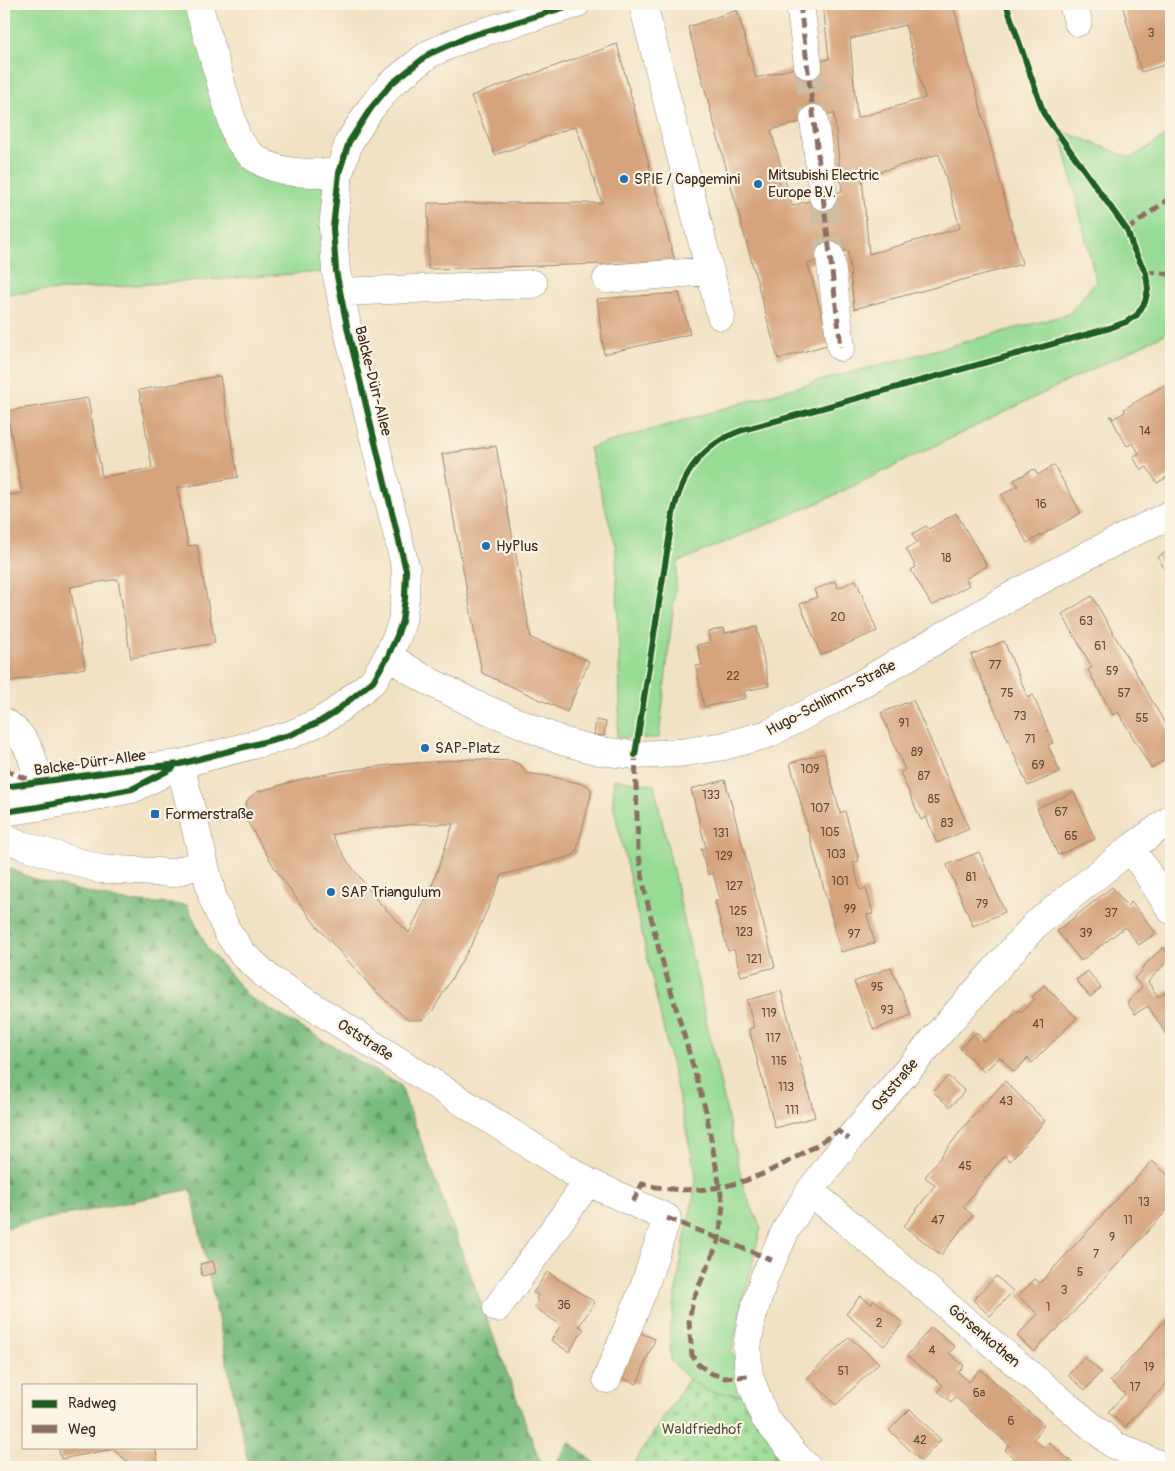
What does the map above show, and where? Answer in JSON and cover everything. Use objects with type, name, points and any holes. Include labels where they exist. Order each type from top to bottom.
[{"type":"street","points":[[198,4],[237,138],[249,153],[261,161],[290,173],[339,173]]},
{"type":"street","name":"Balcke-Dürr-Allee","points":[[4,812],[38,795],[123,770],[180,764],[290,735],[319,722],[335,712],[373,681],[388,656],[402,621],[406,570],[348,331],[336,271],[333,228],[339,173],[350,142],[371,108],[391,84],[429,54],[467,37],[576,4]]},
{"type":"street","points":[[643,4],[721,316]]},
{"type":"street","points":[[800,4],[808,65]]},
{"type":"street","points":[[814,119],[823,196]]},
{"type":"street","points":[[830,256],[840,347]]},
{"type":"street","points":[[607,278],[710,271]]},
{"type":"street","points":[[341,292],[533,284]]},
{"type":"street","name":"Hugo-Schlimm-Straße","points":[[388,656],[423,678],[476,705],[562,741],[599,751],[634,755],[679,753],[724,746],[768,734],[837,698],[1015,594],[1171,514]]},
{"type":"street","points":[[4,722],[15,729],[24,739],[30,750],[38,795]]},
{"type":"street","name":"Oststraße","points":[[180,764],[213,899],[227,931],[242,953],[270,978],[588,1182],[667,1218],[643,1290],[607,1379]]},
{"type":"street","name":"Balcke-Dürr-Allee","points":[[4,787],[38,795]]},
{"type":"street","name":"Oststraße","points":[[807,1467],[765,1418],[748,1376],[747,1347],[752,1318],[764,1278],[786,1230],[810,1191],[855,1131],[1035,925],[1131,848],[1171,819]]},
{"type":"street","points":[[4,837],[22,845],[100,869],[173,873],[204,863]]},
{"type":"street","points":[[1131,848],[1171,910]]},
{"type":"street","points":[[498,1308],[588,1182]]},
{"type":"street","name":"Görsenkothen","points":[[810,1191],[1114,1445],[1165,1467]]},
{"type":"green space","points":[[4,4],[198,4],[249,153],[339,173],[336,271],[4,294]]},
{"type":"green space","points":[[1060,130],[1131,158],[1171,133],[1171,331],[818,503],[678,562],[659,738],[617,738],[620,699],[616,547],[589,448],[797,387],[1069,314],[1096,281]]},
{"type":"green space","points":[[614,779],[654,785],[744,1190],[761,1228],[731,1352],[749,1376],[755,1396],[709,1392],[689,1379],[671,1361],[670,1330],[684,1242],[695,1190],[696,1174],[613,804]]},
{"type":"green space","points":[[4,866],[36,880],[124,901],[187,905],[207,948],[249,997],[400,1085],[542,1467],[249,1467],[191,1189],[4,1228]]},
{"type":"green space","name":"Waldfriedhof","points":[[689,1379],[709,1392],[755,1396],[807,1467],[631,1467]]},
{"type":"green space","points":[[569,1442],[600,1467],[554,1467]]},
{"type":"building","name":"Mitsubishi Electric Europe B.V.","points":[[823,4],[953,4],[1022,264],[854,309],[848,250],[808,264],[830,344],[778,359],[688,27],[737,10],[756,78],[829,59]],"holes":[[[905,25],[925,98],[857,118],[850,39]],[[834,113],[842,191],[792,206],[771,130]],[[939,154],[960,228],[869,254],[862,177]]]},
{"type":"building","points":[[1122,4],[1171,4],[1171,63],[1141,72]]},
{"type":"building","name":"SPIE / Capgemini","points":[[617,44],[675,262],[428,269],[428,203],[602,203],[576,126],[495,155],[471,96]]},
{"type":"building","points":[[679,293],[690,334],[604,354],[597,299]]},
{"type":"building","points":[[220,376],[238,477],[177,488],[188,546],[197,545],[215,643],[131,658],[118,579],[70,587],[85,668],[4,682],[4,496],[22,493],[7,411],[88,398],[102,477],[152,468],[139,390]]},
{"type":"building","points":[[1166,384],[1171,393],[1171,475],[1157,483],[1147,467],[1141,470],[1133,457],[1139,453],[1133,443],[1127,446],[1110,416],[1113,419],[1125,412],[1124,409]]},
{"type":"building","name":"HyPlus","points":[[496,446],[531,638],[589,661],[567,712],[482,673],[442,454]]},
{"type":"building","points":[[1054,465],[1081,513],[1027,543],[1001,495],[1018,486],[1014,480],[1034,469],[1038,475]]},
{"type":"building","points":[[956,513],[987,566],[965,579],[969,585],[932,606],[911,570],[916,567],[906,549],[917,543],[912,534],[926,526],[929,529]]},
{"type":"building","points":[[1171,549],[1171,581],[1158,557]]},
{"type":"building","points":[[856,580],[877,631],[821,655],[800,604],[817,597],[814,590],[835,581],[838,588]]},
{"type":"building","points":[[1092,596],[1171,734],[1171,756],[1151,768],[1118,712],[1113,715],[1088,670],[1092,667],[1062,614]]},
{"type":"building","points":[[757,627],[769,686],[744,691],[746,698],[704,707],[696,666],[702,665],[697,645],[710,642],[708,632],[724,628],[725,633]]},
{"type":"building","points":[[1004,641],[1028,698],[1033,695],[1053,743],[1048,745],[1060,772],[1028,786],[971,655]]},
{"type":"building","points":[[913,700],[969,829],[937,843],[926,817],[921,820],[900,772],[905,770],[881,713]]},
{"type":"building","points":[[596,720],[606,722],[604,736],[594,735]]},
{"type":"building","points":[[824,753],[840,813],[845,811],[859,861],[853,863],[860,890],[866,888],[873,914],[867,915],[875,943],[841,952],[790,763]]},
{"type":"building","name":"SAP Triangulum","points":[[471,759],[512,761],[521,765],[526,773],[587,785],[591,789],[576,853],[572,856],[502,875],[473,942],[432,1012],[422,1020],[408,1020],[374,990],[315,924],[276,870],[247,821],[245,805],[249,798],[257,792],[298,780],[341,771]],"holes":[[[417,824],[453,824],[432,886],[409,933],[377,900],[348,862],[332,835],[348,831]]]},
{"type":"building","points":[[725,780],[775,967],[741,976],[734,949],[728,951],[715,901],[720,899],[713,873],[708,875],[701,849],[706,848],[691,789]]},
{"type":"building","points":[[1074,792],[1095,839],[1058,855],[1037,808]]},
{"type":"building","points":[[979,852],[1005,912],[973,926],[947,865]]},
{"type":"building","points":[[1112,887],[1127,906],[1131,902],[1133,904],[1156,933],[1139,945],[1125,927],[1081,961],[1057,931]]},
{"type":"building","points":[[1163,947],[1171,957],[1148,982],[1158,997],[1171,989],[1171,1042],[1148,1006],[1135,1014],[1127,1003],[1142,987],[1134,978]]},
{"type":"building","points":[[891,967],[911,1015],[874,1030],[854,982]]},
{"type":"building","points":[[1088,971],[1101,988],[1090,997],[1076,980]]},
{"type":"building","points":[[1044,985],[1077,1018],[1032,1063],[1028,1058],[1014,1072],[1000,1057],[984,1072],[960,1048],[976,1032],[985,1042],[1019,1010],[1021,1012],[1035,999],[1032,997]]},
{"type":"building","points":[[781,991],[815,1117],[775,1128],[749,1029],[754,1027],[747,1000]]},
{"type":"building","points":[[948,1076],[965,1091],[950,1107],[933,1092]]},
{"type":"building","points":[[1005,1081],[1045,1121],[1010,1161],[1004,1155],[963,1207],[973,1215],[941,1255],[904,1226],[935,1185],[925,1177],[967,1123]]},
{"type":"building","points":[[1152,1161],[1171,1178],[1171,1206],[1056,1331],[1034,1352],[1017,1336],[1038,1314],[1018,1296],[1035,1279],[1040,1283]]},
{"type":"building","points":[[213,1261],[216,1273],[202,1276],[200,1264]]},
{"type":"building","points":[[547,1272],[595,1302],[579,1326],[584,1329],[569,1352],[551,1340],[561,1325],[534,1307],[538,1301],[536,1299],[538,1295],[533,1293]]},
{"type":"building","points":[[996,1276],[1013,1291],[990,1316],[973,1300]]},
{"type":"building","points":[[860,1296],[871,1304],[874,1300],[903,1323],[884,1346],[846,1314]]},
{"type":"building","points":[[1171,1314],[1171,1379],[1125,1427],[1108,1412],[1125,1394],[1110,1381]]},
{"type":"building","points":[[931,1327],[955,1347],[949,1353],[964,1366],[958,1372],[969,1382],[980,1369],[1044,1425],[1034,1439],[1044,1448],[1049,1442],[1077,1467],[1014,1467],[1011,1464],[1015,1459],[1005,1450],[1009,1445],[955,1397],[951,1402],[938,1391],[943,1385],[907,1356]]},
{"type":"building","points":[[633,1330],[655,1339],[637,1384],[615,1376]]},
{"type":"building","points":[[849,1337],[879,1363],[836,1405],[808,1377]]},
{"type":"building","points":[[1084,1357],[1101,1372],[1085,1390],[1068,1375]]},
{"type":"building","points":[[910,1409],[941,1440],[921,1461],[889,1430]]},
{"type":"building","points":[[58,1448],[155,1448],[159,1467],[130,1467],[129,1463],[113,1449],[61,1459]]},
{"type":"tunnel","points":[[808,65],[814,119]]},
{"type":"tunnel","points":[[823,196],[830,256]]},
{"type":"marked path","points":[[800,4],[841,347]]},
{"type":"marked path","points":[[1127,230],[1171,197]]},
{"type":"marked path","points":[[1146,273],[1158,272],[1171,275]]},
{"type":"marked path","points":[[635,751],[638,850],[645,892],[658,946],[706,1111],[723,1205],[719,1240],[693,1300],[689,1322],[692,1355],[698,1364],[710,1373],[725,1378],[749,1376]]},
{"type":"marked path","points":[[4,770],[33,781]]},
{"type":"marked path","points":[[633,1202],[642,1184],[670,1189],[697,1190],[722,1187],[746,1180],[792,1160],[838,1131],[849,1139]]},
{"type":"marked path","points":[[667,1218],[772,1260]]},
{"type":"cycle path","points":[[4,787],[180,764],[290,735],[319,722],[335,712],[373,681],[388,656],[402,621],[406,570],[348,331],[336,271],[333,228],[339,173],[349,142],[371,108],[391,84],[429,54],[467,37],[576,4]]},
{"type":"cycle path","points":[[635,755],[673,514],[688,473],[705,452],[716,443],[743,430],[1110,328],[1126,322],[1137,315],[1145,302],[1148,289],[1146,273],[1133,248],[1127,230],[1044,114],[1006,4]]},
{"type":"cycle path","points":[[4,812],[132,789],[173,768]]},
{"type":"place","name":"SPIE / Capgemini","points":[[624,179]]},
{"type":"place","name":"Mitsubishi Electric Europe B.V.","points":[[758,184]]},
{"type":"place","name":"HyPlus","points":[[486,546]]},
{"type":"place","name":"SAP-Platz","points":[[425,748]]},
{"type":"place","name":"Formerstraße","points":[[155,814]]},
{"type":"place","name":"SAP Triangulum","points":[[331,892]]}]
